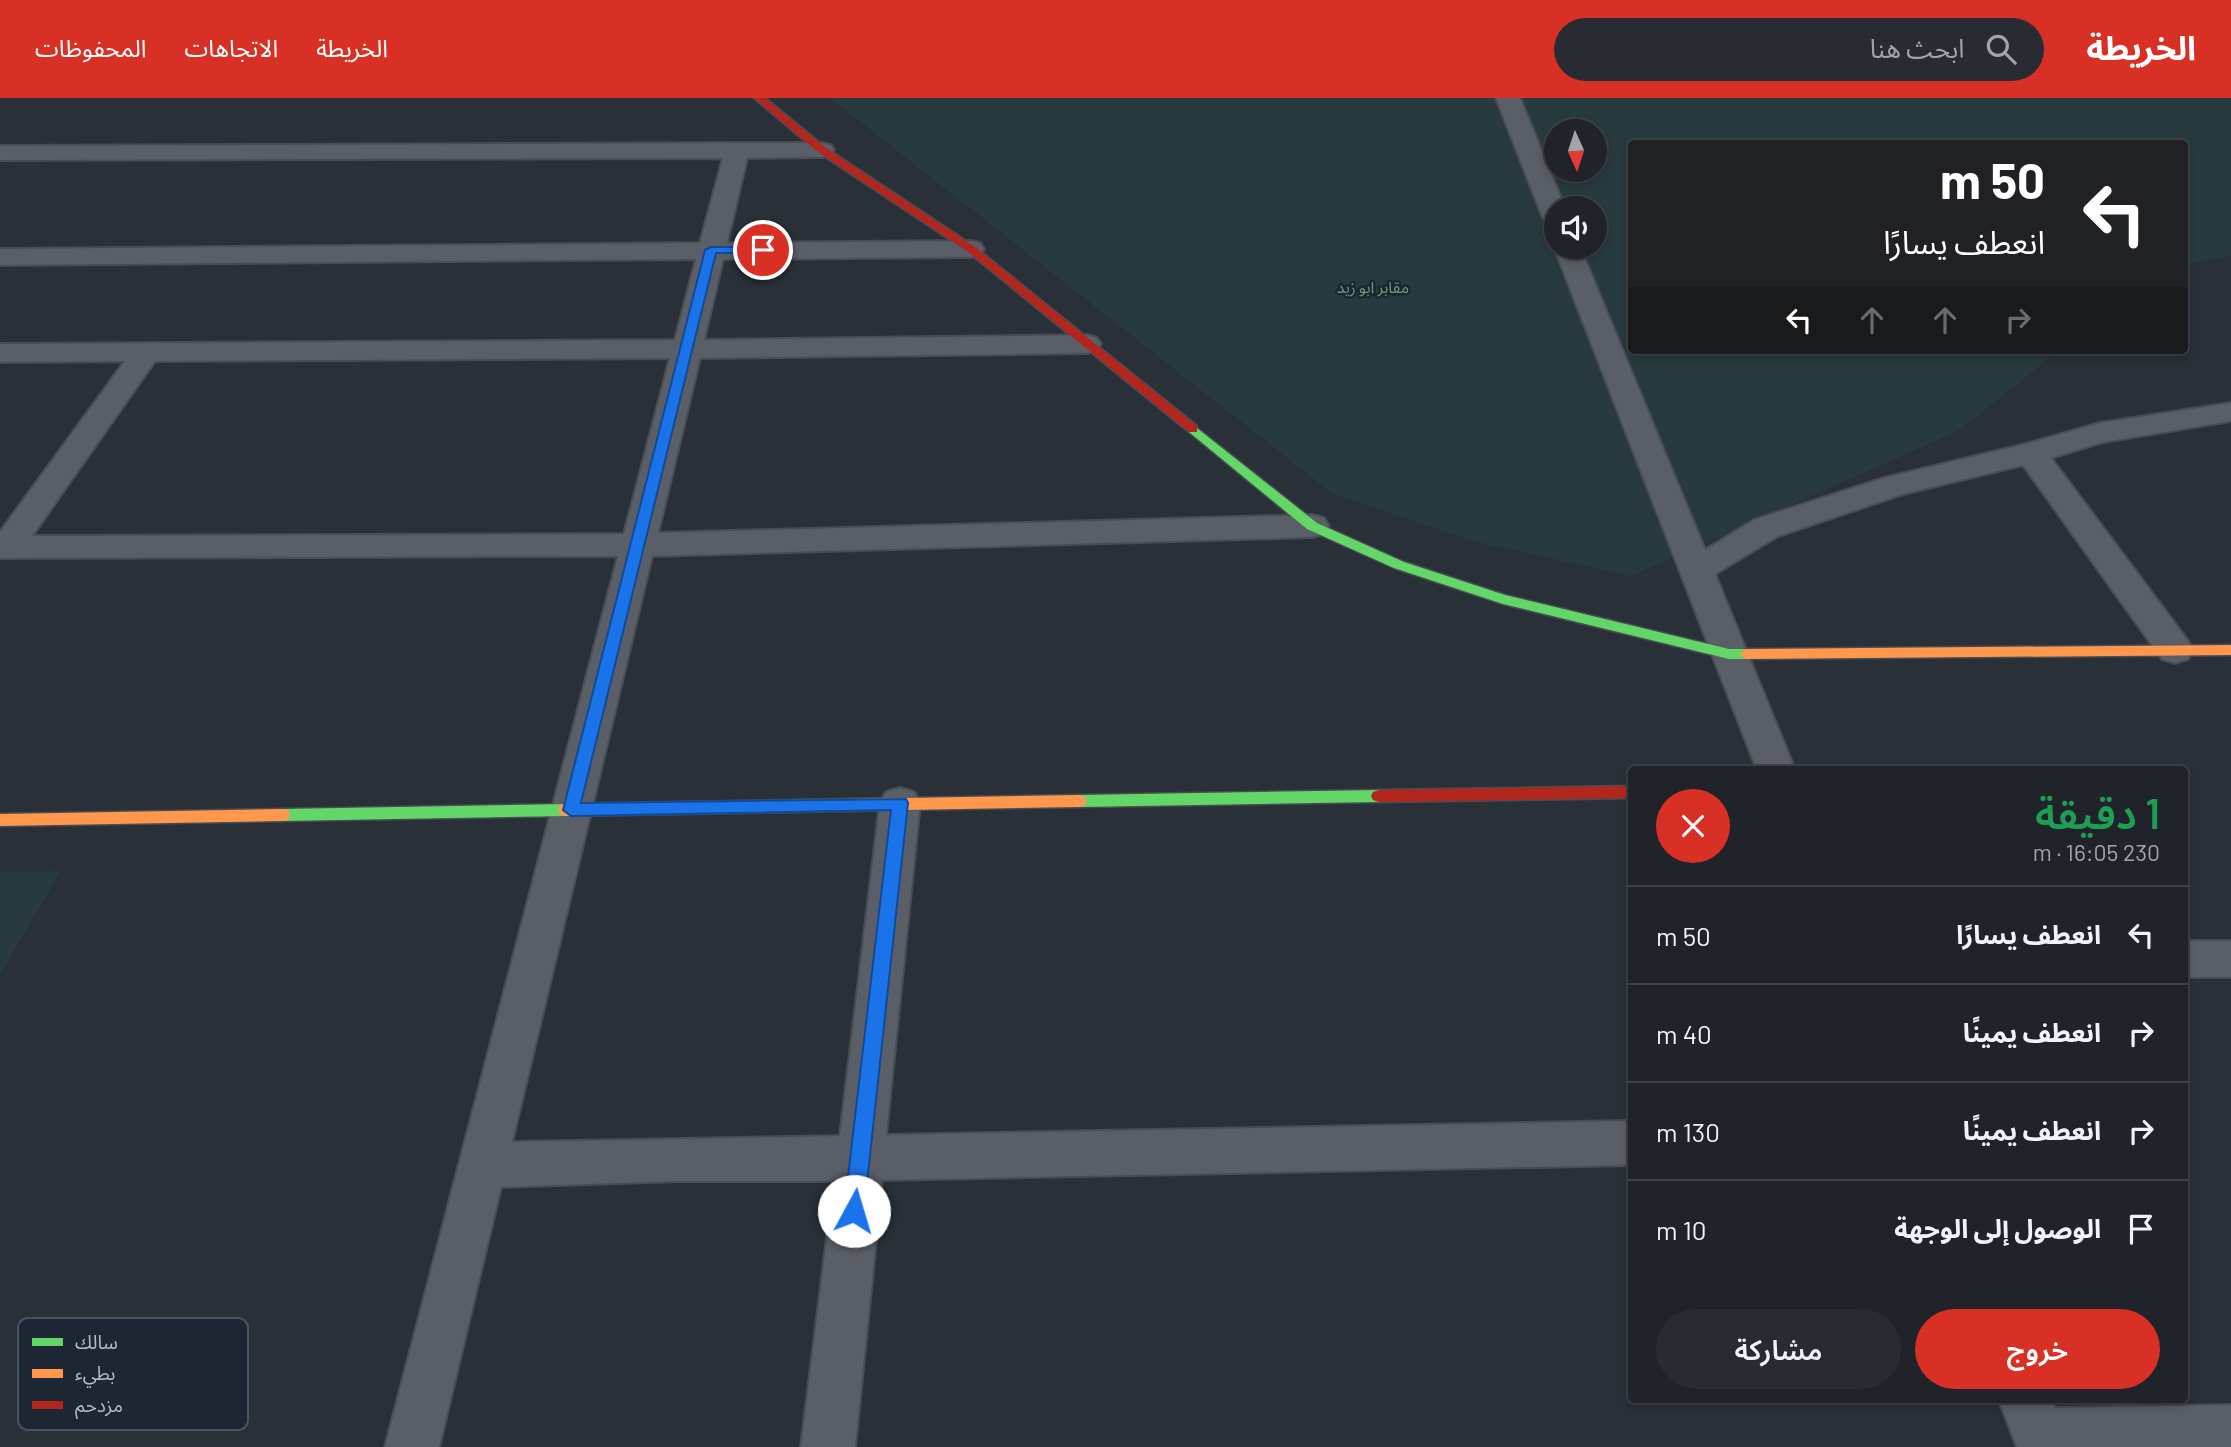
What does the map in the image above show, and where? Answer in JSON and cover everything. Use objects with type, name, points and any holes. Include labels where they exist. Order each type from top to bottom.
[{"type":"street","points":[[759,98],[822,150],[971,249],[1312,526],[1399,565],[1503,599],[1729,654],[2231,650]]},
{"type":"street","points":[[1508,98],[1547,196]]},
{"type":"street","points":[[412,1447],[737,150]]},
{"type":"street","points":[[0,153],[822,150]]},
{"type":"street","points":[[0,257],[971,249]]},
{"type":"street","points":[[1572,259],[1774,766]]},
{"type":"street","points":[[0,353],[1087,344]]},
{"type":"street","points":[[4,547],[146,353]]},
{"type":"street","points":[[1696,570],[1766,528],[1895,485],[2031,453],[2100,433],[2231,412]]},
{"type":"street","points":[[2031,453],[2175,650]]},
{"type":"street","points":[[4,547],[638,545],[1312,526]]},
{"type":"street","points":[[0,820],[1628,792]]},
{"type":"street","points":[[828,1447],[900,803]]},
{"type":"street","points":[[2188,959],[2231,959]]},
{"type":"street","points":[[483,1165],[678,1158],[860,1158],[1628,1143]]},
{"type":"street","points":[[2036,1427],[2231,1432]]},
{"type":"green space","name":"مقابر ابو زيد","points":[[830,98],[2231,98],[2231,255],[2188,264],[2188,140],[1628,140],[1628,354],[2055,354],[1958,431],[1631,576],[1473,541],[1333,494]]},
{"type":"green space","points":[[61,871],[0,974],[0,872]]},
{"type":"traffic: fast","points":[[1193,429],[1312,526],[1399,565],[1503,599],[1729,654],[1746,654]]},
{"type":"traffic: fast","points":[[1079,801],[1379,796]]},
{"type":"traffic: fast","points":[[282,815],[566,810]]},
{"type":"traffic: slow","points":[[1746,654],[2231,650]]},
{"type":"traffic: slow","points":[[566,810],[1079,801]]},
{"type":"traffic: slow","points":[[0,820],[282,815]]},
{"type":"traffic: jam","points":[[759,98],[822,150],[971,249],[1193,429]]},
{"type":"traffic: jam","points":[[1379,796],[1628,792]]},
{"type":"route","points":[[763,250],[711,250],[571,810],[900,803],[854,1211]]}]
